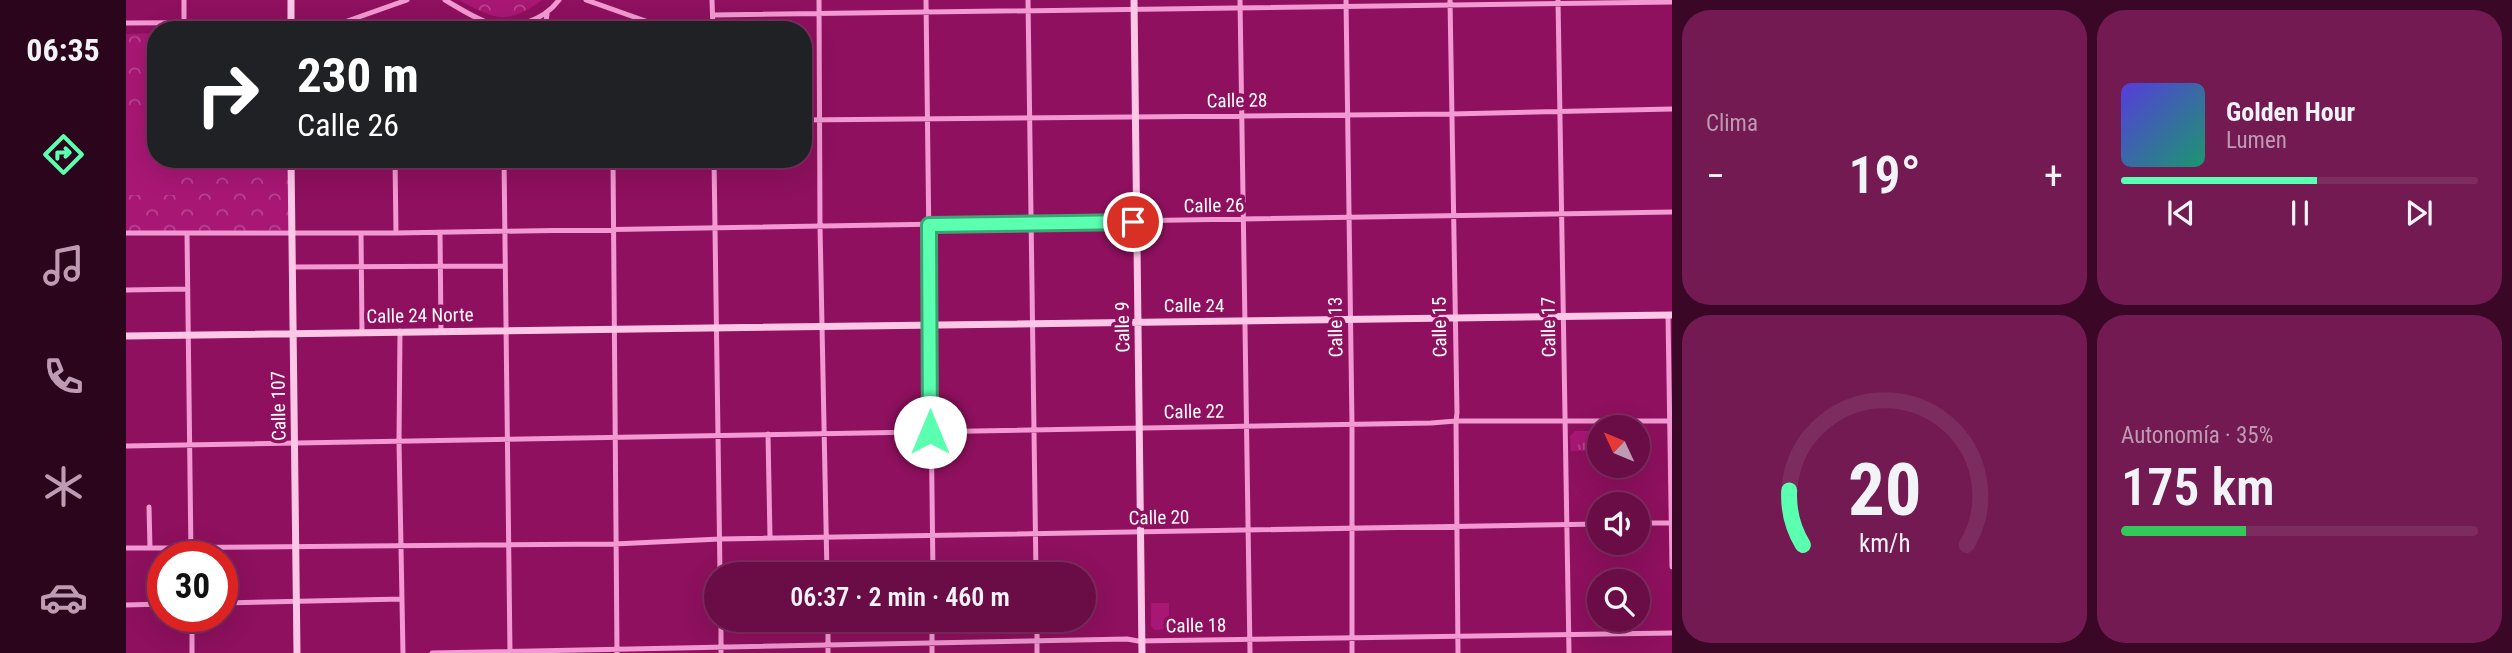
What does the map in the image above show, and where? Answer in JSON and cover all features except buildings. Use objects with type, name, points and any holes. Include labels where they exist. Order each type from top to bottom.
[{"type":"street","points":[[184,0],[184,21]]},
{"type":"street","points":[[291,0],[291,21]]},
{"type":"street","points":[[348,21],[407,0]]},
{"type":"street","points":[[445,0],[486,21]]},
{"type":"street","points":[[530,21],[547,13],[559,0]]},
{"type":"street","points":[[586,0],[646,21]]},
{"type":"street","points":[[712,0],[713,21]]},
{"type":"street","points":[[819,0],[820,226],[827,562]]},
{"type":"street","points":[[926,0],[933,562]]},
{"type":"street","points":[[1028,0],[1036,562]]},
{"type":"street","name":"Calle 9","points":[[1134,0],[1142,653]]},
{"type":"street","points":[[1240,0],[1250,653]]},
{"type":"street","name":"Calle 13","points":[[1346,0],[1352,424],[1352,653]]},
{"type":"street","name":"Calle 17","points":[[1558,2],[1569,653]]},
{"type":"street","points":[[713,15],[1672,2]]},
{"type":"street","name":"Calle 15","points":[[1450,3],[1458,653]]},
{"type":"street","points":[[546,21],[547,13]]},
{"type":"street","points":[[126,23],[147,23]]},
{"type":"street","name":"Calle 28","points":[[812,119],[1451,114],[1672,109]]},
{"type":"street","name":"Calle 107","points":[[291,168],[297,653]]},
{"type":"street","points":[[396,168],[396,233]]},
{"type":"street","points":[[504,168],[510,652]]},
{"type":"street","points":[[613,168],[612,329],[617,651]]},
{"type":"street","points":[[715,168],[720,562]]},
{"type":"street","name":"Calle 26","points":[[126,233],[396,233],[1672,212]]},
{"type":"street","points":[[440,232],[441,331]]},
{"type":"street","points":[[187,233],[191,541]]},
{"type":"street","points":[[361,233],[362,331]]},
{"type":"street","points":[[292,267],[505,266]]},
{"type":"street","points":[[126,290],[188,289]]},
{"type":"street","points":[[1670,315],[1672,567]]},
{"type":"street","name":"Calle 24","points":[[715,328],[1670,315]]},
{"type":"street","name":"Calle 24 Norte","points":[[126,336],[715,328]]},
{"type":"street","points":[[400,331],[403,653]]},
{"type":"street","name":"Calle 22","points":[[126,446],[615,439],[1456,421],[1669,421]]},
{"type":"street","points":[[768,434],[771,538]]},
{"type":"street","points":[[149,507],[150,541]]},
{"type":"street","points":[[1650,523],[1671,523]]},
{"type":"street","name":"Calle 20","points":[[238,548],[614,544],[720,539],[1587,524]]},
{"type":"street","name":"Calle 20","points":[[126,548],[147,548]]},
{"type":"street","points":[[238,603],[402,599]]},
{"type":"street","points":[[126,605],[147,604]]},
{"type":"street","points":[[192,632],[192,653]]},
{"type":"street","points":[[721,632],[721,650]]},
{"type":"street","points":[[828,632],[828,653]]},
{"type":"street","points":[[932,632],[932,653]]},
{"type":"street","points":[[1037,632],[1037,653]]},
{"type":"street","name":"Calle 18","points":[[432,653],[721,650],[828,645],[1127,639],[1249,640],[1672,633]]},
{"type":"green space","points":[[459,0],[542,0],[519,14],[500,17],[482,12]]},
{"type":"green space","points":[[147,33],[147,168],[288,168],[289,230],[126,232],[126,34]]},
{"type":"green space","points":[[126,107],[147,107],[147,168],[179,168],[179,195],[126,195]]},
{"type":"green space","points":[[1575,431],[1587,431],[1587,451],[1571,451],[1570,436]]},
{"type":"green space","points":[[1151,603],[1169,603],[1169,629],[1155,630],[1151,626]]},
{"type":"route","points":[[930,432],[929,225],[1133,222]]}]
